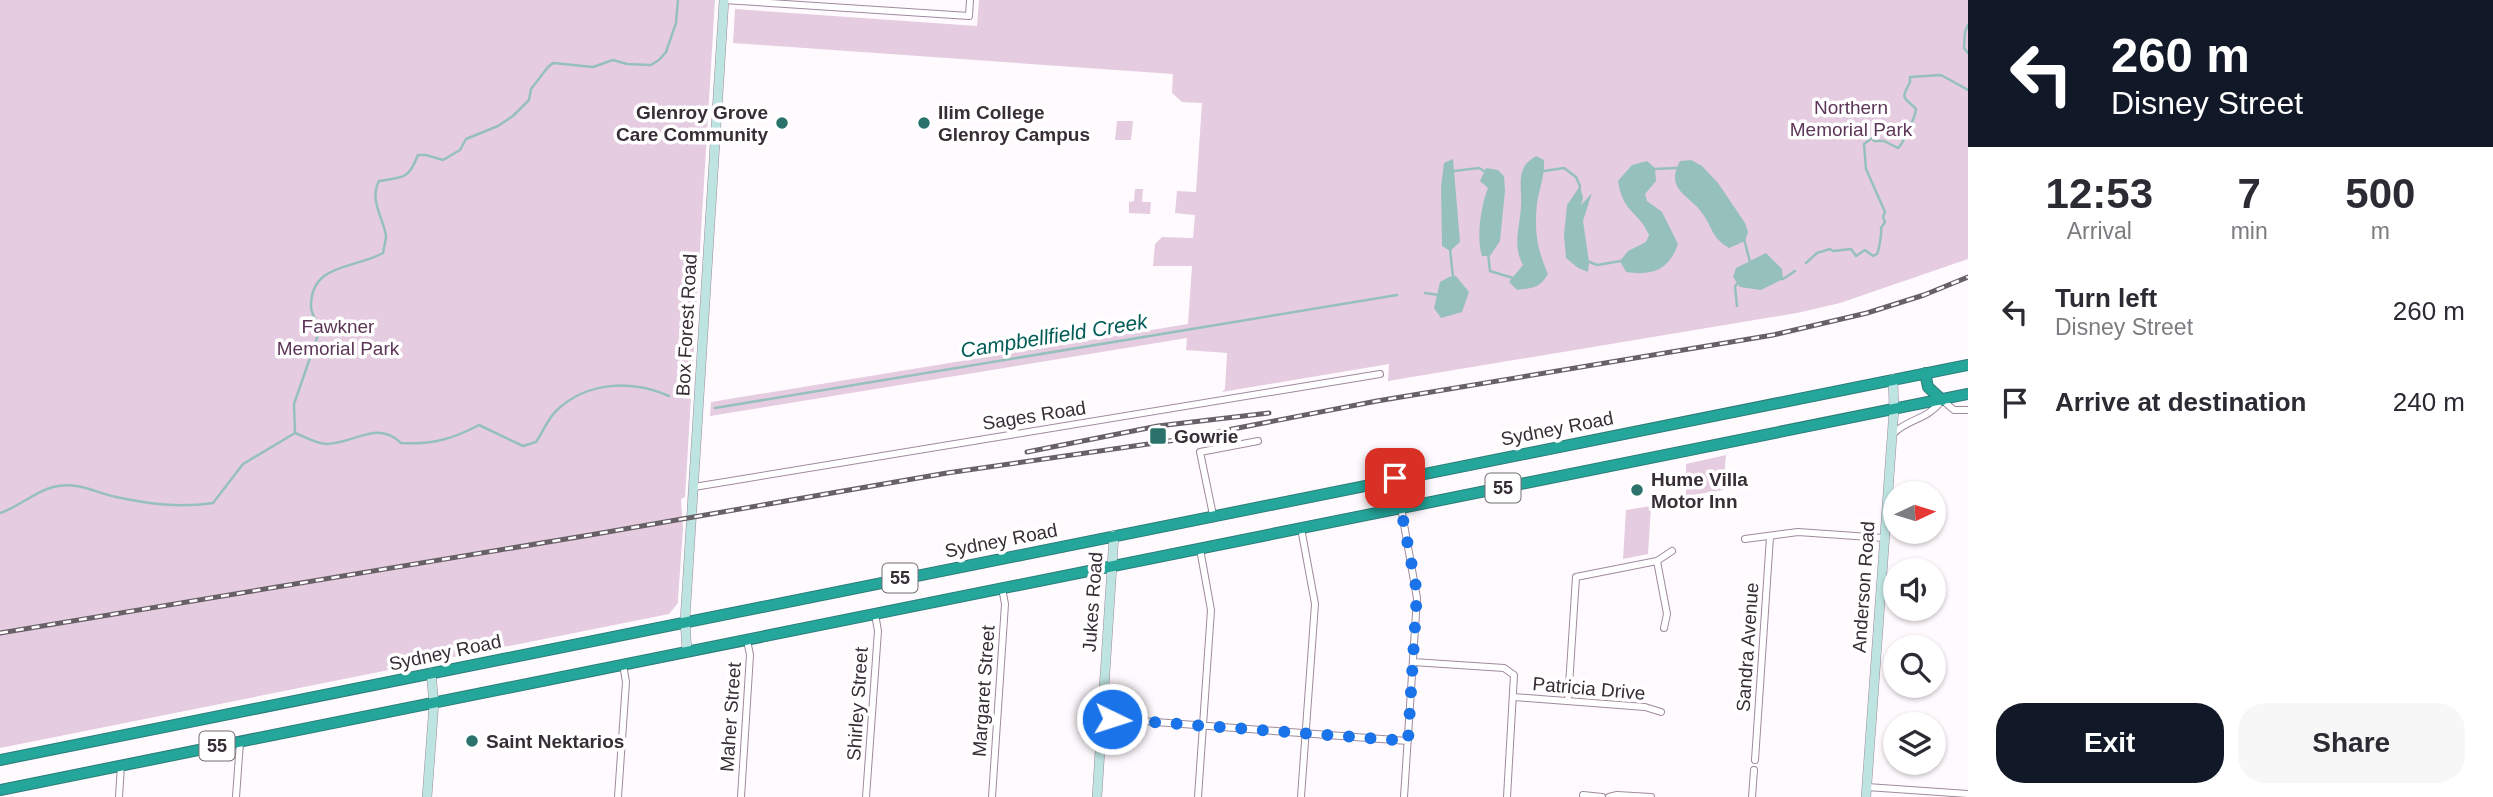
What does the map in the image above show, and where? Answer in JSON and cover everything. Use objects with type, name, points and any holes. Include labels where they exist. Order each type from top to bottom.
[{"type":"highway","name":"Sydney Road","points":[[0,760],[685,620],[1968,365]]},
{"type":"highway","points":[[1925,373],[1928,387],[1942,400]]},
{"type":"highway","name":"55","points":[[0,790],[1968,394]]},
{"type":"street","points":[[724,0],[849,4],[969,16],[970,0]]},
{"type":"street","name":"Box Forest Road","points":[[687,652],[685,620],[724,0]]},
{"type":"street","name":"Sages Road","points":[[694,487],[1380,374]]},
{"type":"street","name":"Anderson Road","points":[[1888,481],[1894,409],[1892,379]]},
{"type":"street","points":[[1892,435],[1902,426],[1931,413],[1942,400],[1954,411],[1968,410]]},
{"type":"street","points":[[1213,515],[1200,452],[1258,441]]},
{"type":"street","points":[[1395,478],[1417,592],[1404,797]]},
{"type":"street","points":[[1301,528],[1315,604],[1301,797]]},
{"type":"street","points":[[1745,539],[1798,532],[1883,538]]},
{"type":"street","name":"Jukes Road","points":[[1097,797],[1114,535]]},
{"type":"street","name":"Sandra Avenue","points":[[1755,760],[1770,537]]},
{"type":"street","name":"Anderson Road","points":[[1867,792],[1884,544]]},
{"type":"street","points":[[1198,797],[1211,610],[1200,549]]},
{"type":"street","points":[[1568,701],[1576,577],[1657,561],[1672,551]]},
{"type":"street","points":[[1657,561],[1667,614],[1664,628]]},
{"type":"street","name":"Margaret Street","points":[[992,797],[1005,604],[1003,588]]},
{"type":"street","name":"Shirley Street","points":[[866,797],[878,631],[875,614]]},
{"type":"street","name":"Maher Street","points":[[741,797],[750,655],[747,640]]},
{"type":"street","points":[[1413,662],[1504,668],[1512,673],[1515,679],[1507,797]]},
{"type":"street","points":[[618,797],[626,682],[623,664]]},
{"type":"street","points":[[427,797],[434,703],[431,673]]},
{"type":"street","name":"Patricia Drive","points":[[1514,697],[1645,707],[1661,712]]},
{"type":"street","points":[[1102,718],[1408,741]]},
{"type":"street","points":[[236,797],[240,742]]},
{"type":"street","points":[[118,797],[121,765]]},
{"type":"street","points":[[1752,797],[1754,770]]},
{"type":"street","points":[[1867,792],[1968,794]]},
{"type":"street","points":[[1583,795],[1602,797]]},
{"type":"street","points":[[1609,797],[1651,797]]},
{"type":"green space","name":"Fawkner Memorial Park","points":[[0,0],[715,0],[685,497],[681,499],[683,529],[678,603],[669,614],[0,748]]},
{"type":"green space","name":"Northern Memorial Park","points":[[979,0],[1968,0],[1968,259],[1840,303],[1797,313],[1388,381],[1389,364],[1222,392],[1225,389],[1227,353],[1186,350],[1187,338],[710,416],[711,402],[1188,324],[1192,266],[1153,266],[1155,244],[1162,237],[1193,238],[1195,215],[1175,213],[1177,191],[1196,192],[1202,103],[1182,102],[1172,93],[1173,74],[733,43],[735,9],[977,26]]},
{"type":"green space","points":[[1117,121],[1133,121],[1131,140],[1115,140]]},
{"type":"green space","points":[[1135,189],[1143,189],[1142,202],[1151,202],[1150,214],[1129,213],[1129,202],[1134,201]]},
{"type":"green space","points":[[1726,455],[1723,490],[1686,496],[1686,464]]},
{"type":"green space","points":[[1651,506],[1648,554],[1623,559],[1626,510]]},
{"type":"shaded area","points":[[1536,156],[1544,160],[1536,222],[1539,248],[1548,274],[1536,286],[1517,290],[1509,282],[1523,265],[1517,243],[1521,176],[1526,164]]},
{"type":"shaded area","points":[[1453,159],[1460,242],[1450,251],[1442,246],[1441,187],[1444,163]]},
{"type":"shaded area","points":[[1691,160],[1702,166],[1718,183],[1745,223],[1748,232],[1745,241],[1729,248],[1723,244],[1715,236],[1702,213],[1680,191],[1675,179],[1676,171],[1680,161]]},
{"type":"shaded area","points":[[1647,161],[1655,168],[1656,181],[1645,194],[1647,201],[1662,212],[1678,244],[1670,260],[1659,269],[1644,273],[1626,272],[1620,261],[1628,251],[1646,242],[1649,235],[1623,200],[1618,181],[1632,165]]},
{"type":"shaded area","points":[[1486,168],[1498,170],[1504,176],[1505,191],[1500,241],[1490,256],[1482,256],[1479,231],[1488,188],[1480,181]]},
{"type":"shaded area","points":[[1580,186],[1583,198],[1581,205],[1592,193],[1583,221],[1588,272],[1566,258],[1564,235],[1567,205]]},
{"type":"shaded area","points":[[1766,253],[1782,269],[1783,279],[1761,290],[1740,287],[1733,277],[1736,268]]},
{"type":"shaded area","points":[[1456,276],[1469,292],[1462,312],[1441,318],[1434,308],[1440,282]]},
{"type":"waterway","points":[[0,513],[46,489],[70,485],[152,503],[213,503],[243,464],[295,433],[294,404],[319,332],[311,310],[313,292],[318,282],[326,275],[383,253],[386,236],[375,195],[379,181],[404,176],[418,155],[443,160],[460,150],[466,139],[498,126],[513,116],[529,100],[531,89],[553,63],[593,67],[613,60],[627,64],[651,65],[666,52],[676,23],[678,0]]},
{"type":"waterway","name":"Campbellfield Creek","points":[[1968,25],[1964,48],[1968,53]]},
{"type":"waterway","name":"Campbellfield Creek","points":[[1806,263],[1817,253],[1830,249],[1851,249],[1856,256],[1865,250],[1873,256],[1877,254],[1885,212],[1866,169],[1864,144],[1872,138],[1898,148],[1912,123],[1916,109],[1904,95],[1910,77],[1941,75],[1968,90]]},
{"type":"waterway","name":"Campbellfield Creek","points":[[1454,171],[1479,168],[1487,173]]},
{"type":"waterway","name":"Campbellfield Creek","points":[[1544,171],[1564,168],[1576,177],[1579,190]]},
{"type":"waterway","name":"Campbellfield Creek","points":[[1653,169],[1677,168]]},
{"type":"waterway","name":"Campbellfield Creek","points":[[1744,239],[1750,262]]},
{"type":"waterway","name":"Campbellfield Creek","points":[[1450,249],[1453,277]]},
{"type":"waterway","name":"Campbellfield Creek","points":[[1488,253],[1490,271],[1513,278]]},
{"type":"waterway","name":"Campbellfield Creek","points":[[1587,261],[1597,265],[1621,261]]},
{"type":"waterway","name":"Campbellfield Creek","points":[[1780,278],[1783,279],[1795,271]]},
{"type":"waterway","points":[[1737,306],[1735,287],[1738,282]]},
{"type":"waterway","name":"Campbellfield Creek","points":[[1425,293],[1439,295]]},
{"type":"waterway","name":"Campbellfield Creek","points":[[715,408],[1397,295]]},
{"type":"waterway","name":"Campbellfield Creek","points":[[295,433],[323,444],[338,443],[375,433],[392,436],[401,443],[422,443],[451,437],[479,425],[523,446],[536,442],[554,413],[582,393],[611,386],[625,386],[640,387],[669,396]]},
{"type":"railway","points":[[0,633],[947,473],[1176,440],[1377,401],[1773,335],[1867,313],[1924,295],[1968,277]]},
{"type":"railway","points":[[1027,452],[1158,426],[1269,413]]},
{"type":"place","name":"Glenroy Grove Care Community","points":[[782,123]]},
{"type":"place","name":"Ilim College Glenroy Campus","points":[[924,123]]},
{"type":"place","name":"Gowrie","points":[[1158,436]]},
{"type":"place","name":"Hume Villa Motor Inn","points":[[1637,490]]},
{"type":"place","name":"Saint Nektarios","points":[[472,741]]},
{"type":"route","points":[[1112,719],[1408,741],[1417,592],[1395,478]]}]
